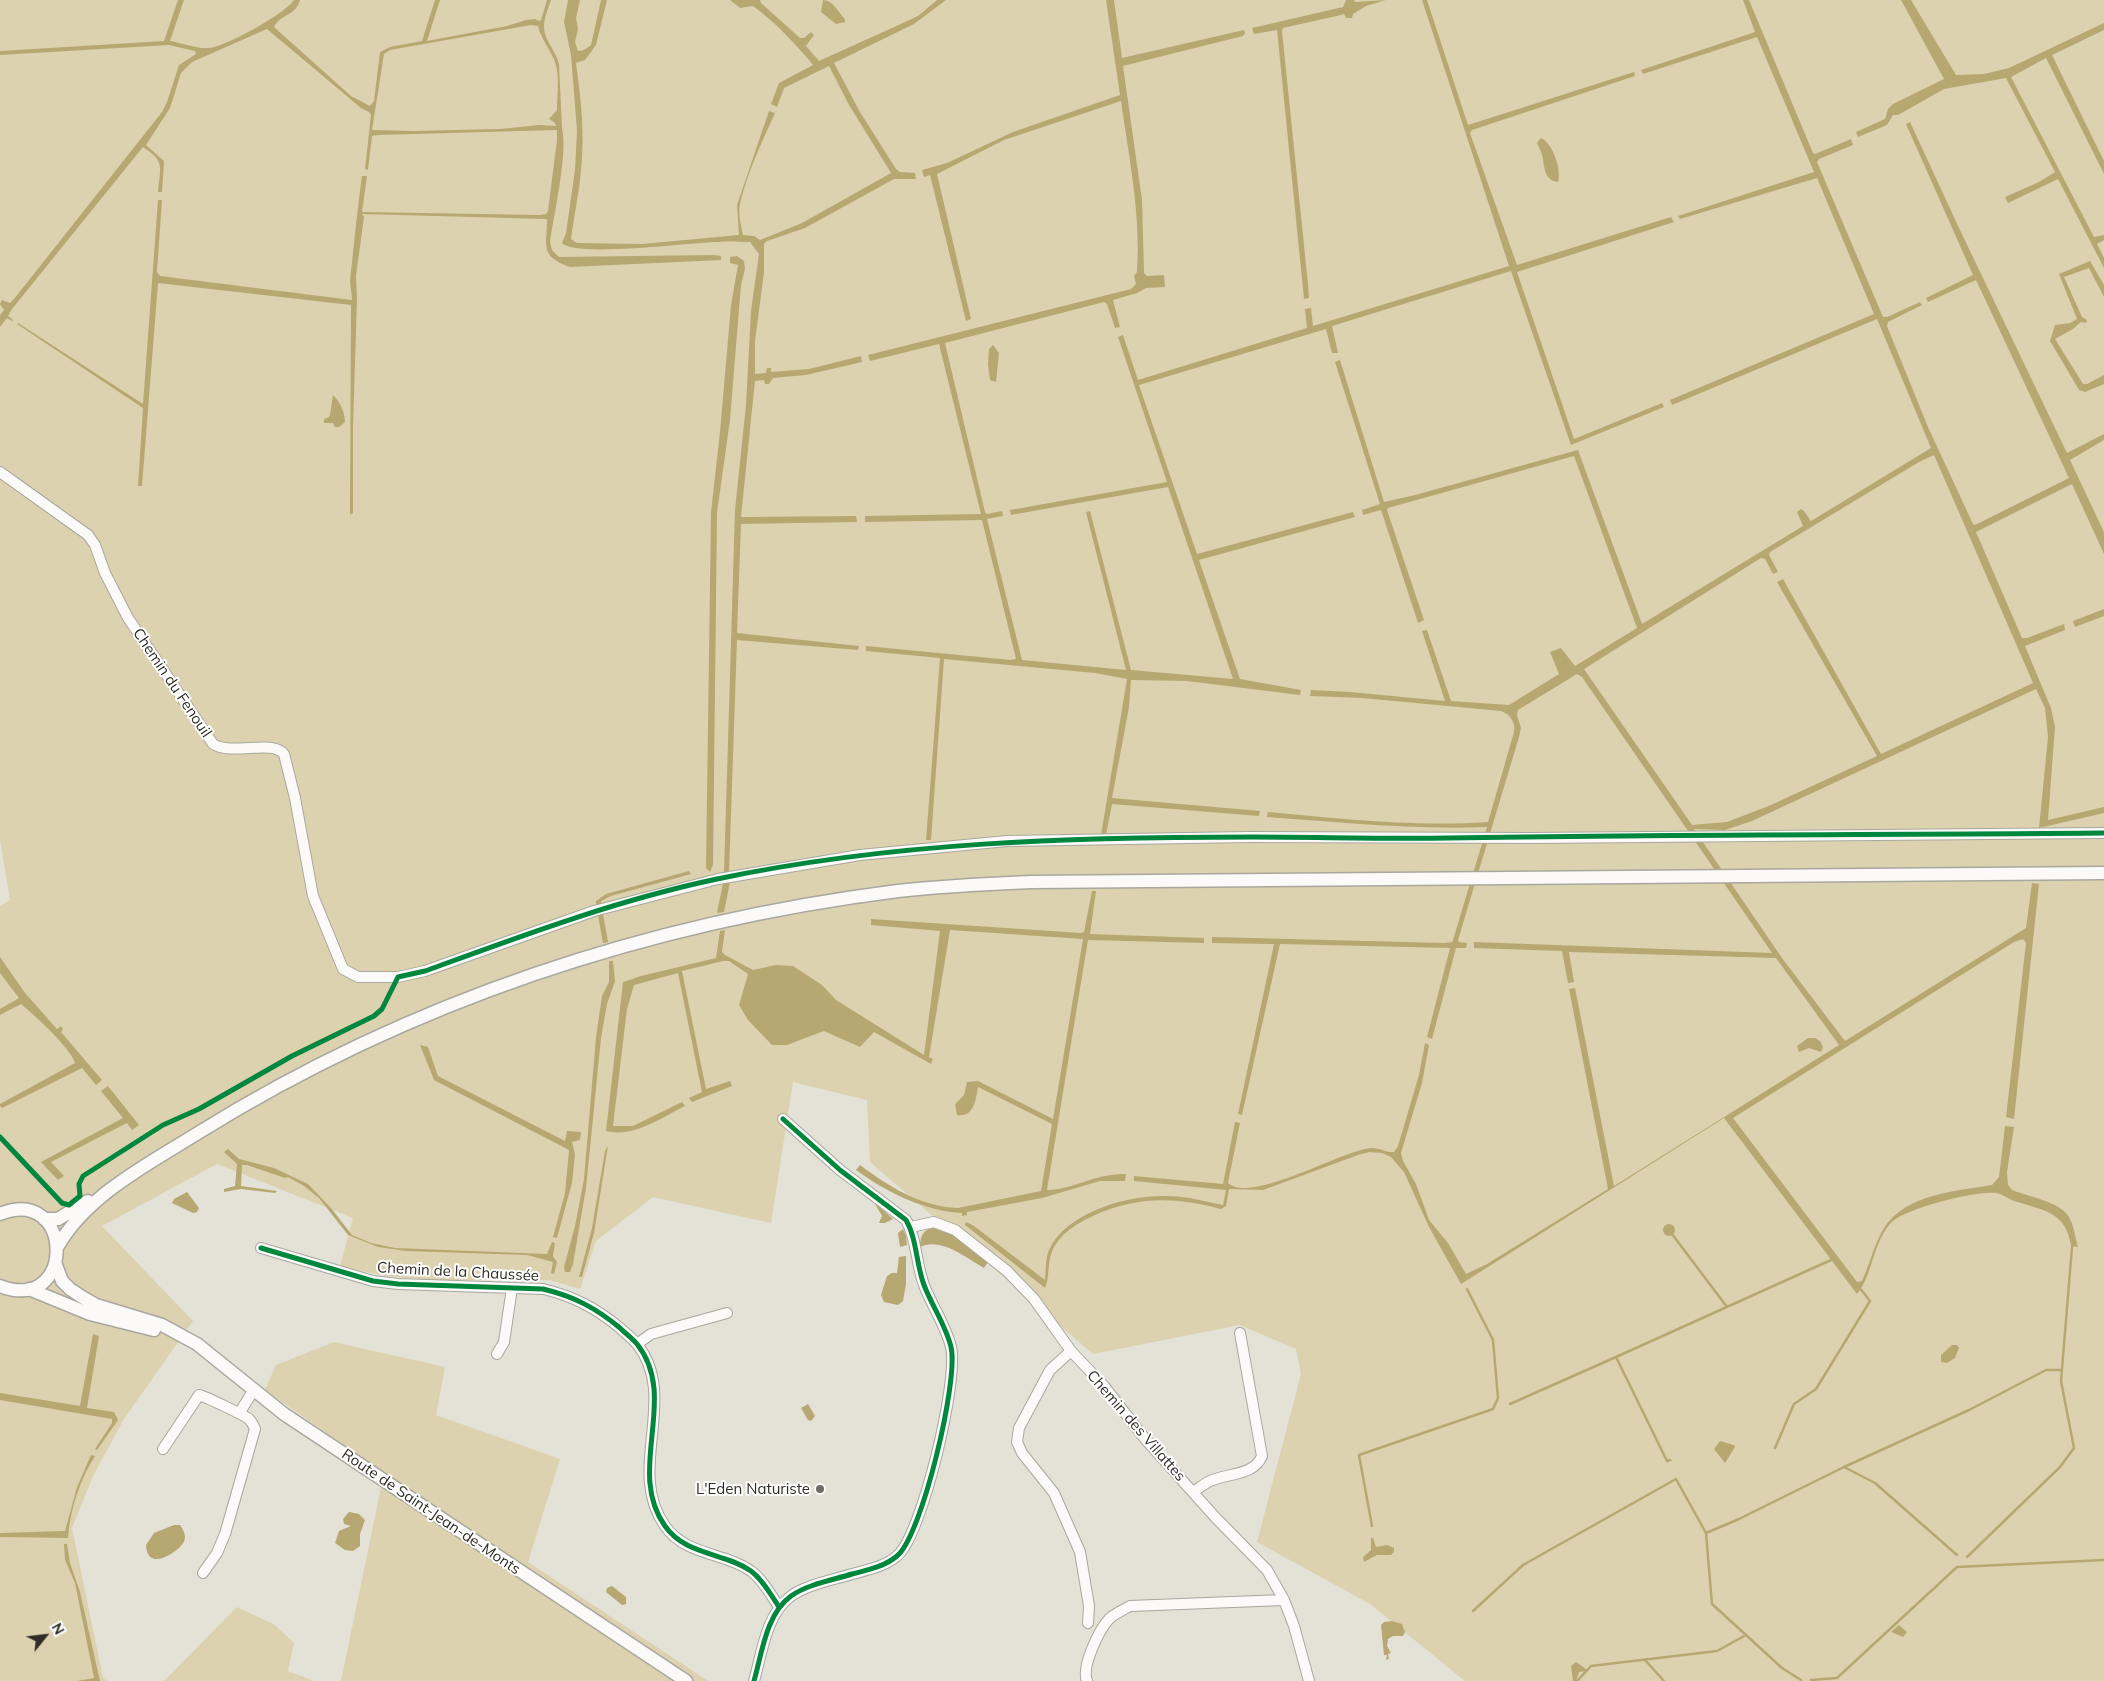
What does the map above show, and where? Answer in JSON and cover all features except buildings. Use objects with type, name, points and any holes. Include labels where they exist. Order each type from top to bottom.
[{"type":"main road","points":[[44,1219],[58,1218],[66,1215],[111,1190],[183,1143],[262,1096],[403,1025],[489,990],[557,966],[623,946],[691,928],[828,900],[970,885],[1118,880],[2104,873]]},
{"type":"main road","points":[[58,1246],[70,1227],[80,1216],[111,1190]]},
{"type":"main road","points":[[3,1211],[27,1211],[44,1219],[53,1231],[58,1246],[56,1265],[62,1281],[70,1289],[96,1305],[140,1322]]},
{"type":"main road","points":[[29,1289],[45,1280],[56,1265]]},
{"type":"main road","points":[[0,1286],[9,1290],[29,1289],[90,1314],[140,1322]]},
{"type":"main road","name":"Route de Saint-Jean-de-Monts","points":[[140,1322],[172,1336],[182,1336],[204,1350],[253,1391],[325,1442],[686,1681]]},
{"type":"street","name":"Chemin du Fenouil","points":[[0,472],[88,535],[95,545],[105,573],[128,618],[213,744],[228,750],[270,748],[281,750],[284,754],[295,798],[313,896],[326,925],[338,961],[343,969],[358,977],[398,976],[425,971],[526,934],[594,912],[718,879],[860,856],[1007,841],[1248,837],[2104,833]]},
{"type":"street","points":[[754,1681],[769,1628],[779,1607],[792,1596],[810,1588],[885,1564],[906,1547],[919,1518],[928,1486],[946,1410],[952,1370],[952,1348],[924,1284],[910,1228],[906,1220],[840,1170],[783,1119]]},
{"type":"street","name":"Chemin des Villattes","points":[[910,1228],[934,1222],[955,1230],[1007,1271],[1027,1292],[1070,1351],[1104,1386],[1146,1440],[1215,1517],[1267,1570],[1284,1600],[1294,1626],[1309,1681]]},
{"type":"street","name":"Chemin de la Chaussée","points":[[260,1248],[374,1281],[398,1284],[543,1289],[564,1294],[583,1302],[606,1316],[637,1344],[650,1368],[655,1392],[649,1461],[649,1489],[658,1516],[666,1529],[696,1551],[735,1563],[752,1572],[779,1607]]},
{"type":"street","name":"Chemin de la Chaussée","points":[[497,1354],[504,1342],[512,1288]]},
{"type":"street","points":[[637,1344],[651,1334],[727,1313]]},
{"type":"street","points":[[1193,1492],[1210,1481],[1252,1468],[1260,1462],[1262,1456],[1240,1333]]},
{"type":"street","points":[[1070,1351],[1050,1370],[1020,1428],[1017,1442],[1022,1453],[1054,1493],[1080,1552],[1089,1606],[1088,1624]]},
{"type":"street","points":[[240,1412],[253,1391]]},
{"type":"street","points":[[163,1449],[199,1395],[231,1411],[240,1412],[253,1424],[254,1435],[225,1534],[217,1552],[203,1573]]},
{"type":"street","points":[[1087,1681],[1085,1671],[1090,1652],[1109,1619],[1130,1606],[1284,1600]]},
{"type":"shaded area","points":[[0,0],[2104,0],[2104,1681],[1465,1681],[1370,1604],[1257,1542],[1301,1374],[1296,1349],[1240,1325],[1093,1354],[870,1162],[867,1100],[793,1082],[771,1223],[653,1197],[596,1241],[580,1289],[550,1280],[428,1280],[385,1276],[340,1266],[353,1218],[217,1164],[102,1226],[193,1321],[124,1419],[93,1476],[72,1528],[103,1678],[107,1681],[0,1681],[0,906],[10,900],[0,840]]},
{"type":"shaded area","points":[[178,0],[184,0],[170,41],[194,47],[209,48],[241,36],[279,13],[294,0],[300,0],[295,9],[274,27],[351,96],[370,106],[374,101],[380,52],[390,47],[422,41],[435,0],[440,0],[427,41],[507,26],[526,20],[535,19],[539,21],[541,20],[547,0],[551,0],[545,17],[544,27],[546,36],[559,64],[563,139],[560,184],[550,242],[552,250],[559,257],[714,255],[721,256],[721,260],[570,267],[553,259],[549,254],[546,243],[547,219],[362,214],[364,217],[356,276],[353,513],[350,515],[351,305],[158,283],[142,486],[138,486],[143,408],[17,324],[143,404],[158,200],[162,200],[157,272],[160,276],[352,300],[350,280],[362,176],[367,176],[362,212],[546,214],[548,211],[557,140],[557,130],[378,135],[372,136],[368,170],[365,169],[371,115],[369,112],[361,108],[267,29],[192,62],[181,73],[170,108],[146,145],[164,161],[162,192],[158,192],[160,166],[158,161],[143,147],[12,309],[8,316],[13,320],[7,318],[0,327],[0,315],[4,310],[0,304],[2,300],[10,303],[14,299],[162,112],[179,65],[196,54],[195,51],[169,45],[0,55],[0,51],[164,41]],"holes":[[[531,25],[538,26],[557,67],[557,110],[549,119],[556,126],[539,125],[500,129],[414,131],[372,130],[384,54],[390,50]]]},
{"type":"shaded area","points":[[568,0],[580,0],[576,18],[578,29],[575,42],[578,51],[584,50],[591,45],[601,0],[607,0],[596,45],[585,60],[576,63],[583,143],[571,239],[577,243],[642,244],[739,235],[737,205],[769,111],[775,113],[751,169],[740,204],[743,235],[754,236],[760,240],[802,223],[891,173],[849,105],[829,66],[784,88],[777,107],[771,104],[779,83],[813,65],[770,19],[753,6],[740,8],[730,0],[760,0],[800,38],[804,38],[811,32],[814,35],[806,46],[819,61],[918,16],[937,0],[946,0],[914,24],[834,63],[860,112],[896,169],[900,172],[915,173],[916,179],[894,179],[805,228],[767,241],[764,244],[764,272],[755,341],[755,374],[766,373],[767,368],[771,368],[771,372],[809,369],[861,356],[862,362],[806,375],[773,378],[769,384],[765,384],[764,380],[755,381],[741,517],[856,516],[857,522],[741,524],[737,633],[859,646],[858,650],[737,640],[729,872],[724,873],[735,510],[746,405],[751,311],[759,254],[750,242],[611,249],[572,247],[562,243],[566,233],[575,170],[577,131],[571,55],[564,22]]},
{"type":"shaded area","points":[[823,0],[833,4],[845,19],[845,22],[836,24],[821,12]]},
{"type":"shaded area","points":[[1106,0],[1114,0],[1122,58],[1244,30],[1245,33],[1243,36],[1123,66],[1142,200],[1144,273],[1147,276],[1164,275],[1165,287],[1146,288],[1137,293],[1113,300],[1120,327],[1115,328],[1107,304],[1104,302],[945,343],[985,512],[987,514],[1002,511],[1003,516],[987,519],[1022,660],[1126,670],[1086,512],[1090,511],[1131,670],[1233,679],[1168,487],[1011,515],[1010,510],[1167,482],[1118,337],[1123,335],[1138,380],[1307,328],[1305,309],[1311,308],[1313,326],[1509,266],[1422,0],[1427,0],[1468,125],[1634,72],[1635,76],[1472,130],[1470,133],[1517,265],[1671,217],[1674,222],[1517,272],[1574,439],[1662,403],[1664,407],[1571,445],[1511,271],[1332,326],[1338,353],[1332,353],[1326,329],[1139,385],[1197,554],[1353,512],[1355,517],[1199,560],[1240,679],[1301,690],[1300,695],[1187,681],[1131,680],[1129,707],[1112,798],[1260,811],[1259,816],[1112,804],[1106,835],[1101,835],[1127,679],[1095,673],[944,659],[931,840],[926,840],[940,658],[866,651],[866,646],[1016,659],[982,520],[865,522],[865,516],[981,514],[939,344],[870,361],[868,355],[1131,289],[1136,284],[1134,276],[1137,272],[1138,251],[1136,208],[1121,101],[1004,140],[937,174],[971,319],[966,321],[930,175],[924,177],[922,170],[947,163],[1013,132],[1120,95]]},
{"type":"shaded area","points":[[1346,0],[1354,0],[1355,2],[1386,0],[1366,6],[1353,14],[1352,18],[1346,18],[1344,14],[1283,28],[1282,31],[1308,284],[1309,298],[1304,299],[1277,30],[1254,34],[1252,28],[1343,7]]},
{"type":"shaded area","points":[[1743,0],[1749,0],[1813,153],[1815,154],[1851,139],[1853,145],[1819,159],[1817,162],[1883,317],[1887,317],[1920,302],[1922,305],[1888,322],[1887,326],[1928,427],[1973,524],[1975,525],[2069,478],[1976,280],[1928,302],[1926,298],[1973,275],[1906,124],[1910,122],[2067,453],[2104,434],[2104,440],[2070,460],[2104,532],[2104,554],[2072,484],[1976,532],[2022,638],[2027,638],[2064,624],[2065,630],[2025,646],[2051,708],[2055,727],[2048,820],[2104,807],[2104,813],[2039,828],[2048,737],[2045,708],[2036,689],[1752,821],[1725,830],[1694,829],[1782,958],[1845,1041],[2026,928],[2032,883],[2039,884],[2014,1119],[2006,1117],[2026,943],[2023,939],[2014,942],[1733,1118],[1857,1282],[1862,1281],[1884,1228],[1893,1217],[1905,1208],[1918,1201],[1948,1192],[1992,1185],[1999,1177],[2005,1126],[2014,1127],[2007,1172],[2008,1185],[2012,1190],[2051,1203],[2065,1212],[2072,1224],[2078,1247],[2071,1246],[2064,1225],[2043,1210],[1996,1193],[1959,1197],[1928,1205],[1894,1220],[1887,1228],[1877,1247],[1867,1277],[1857,1294],[1724,1118],[1461,1284],[1429,1227],[1404,1172],[1391,1157],[1382,1153],[1369,1152],[1263,1190],[1229,1189],[1226,1206],[1221,1209],[1188,1202],[1157,1200],[1127,1204],[1095,1215],[1068,1231],[1056,1244],[1051,1255],[1045,1288],[965,1225],[966,1222],[974,1226],[1045,1280],[1046,1261],[1049,1250],[1057,1237],[1069,1225],[1100,1208],[1151,1196],[1187,1198],[1223,1205],[1226,1190],[1134,1181],[1134,1176],[1223,1184],[1235,1122],[1240,1123],[1228,1183],[1240,1188],[1256,1187],[1276,1182],[1357,1151],[1374,1148],[1394,1152],[1398,1146],[1419,1075],[1425,1043],[1429,1045],[1422,1083],[1401,1153],[1403,1161],[1416,1184],[1429,1220],[1448,1243],[1466,1274],[1487,1264],[1608,1189],[1569,989],[1575,988],[1614,1186],[1839,1045],[1776,958],[1569,952],[1574,982],[1568,983],[1562,951],[1474,948],[1474,942],[1772,953],[1582,677],[1577,674],[1518,710],[1517,715],[1521,728],[1519,737],[1458,940],[1459,942],[1467,943],[1466,948],[1456,948],[1432,1039],[1427,1037],[1450,948],[1280,944],[1242,1115],[1238,1114],[1274,944],[1212,943],[1212,937],[1444,943],[1452,942],[1453,940],[1487,827],[1459,828],[1349,823],[1267,817],[1268,812],[1405,823],[1488,822],[1514,732],[1512,719],[1501,711],[1362,698],[1310,696],[1311,690],[1445,701],[1422,631],[1427,630],[1451,701],[1509,705],[1559,674],[1550,652],[1561,648],[1575,666],[1637,628],[1574,456],[1388,508],[1387,510],[1424,620],[1418,623],[1381,510],[1363,515],[1362,510],[1380,504],[1335,362],[1340,360],[1384,502],[1578,450],[1642,624],[1803,526],[1797,512],[1801,509],[1811,521],[1931,448],[1877,319],[1672,405],[1670,400],[1874,314],[1817,178],[1680,219],[1678,216],[1814,172],[1757,37],[1643,74],[1641,70],[1755,32]],"holes":[[[1934,455],[2033,683],[1881,754],[1783,579],[1777,582],[1877,756],[1771,805],[1727,822],[1692,825],[1584,669],[1761,558],[1765,559],[1773,574],[1778,572],[1769,555],[1770,552],[1919,462]]]},
{"type":"shaded area","points":[[1901,0],[1911,0],[1956,75],[1984,74],[2009,68],[2104,23],[2104,30],[2052,55],[2104,161],[2104,174],[2046,58],[2011,77],[2094,237],[2104,235],[2104,240],[2097,244],[2104,258],[2104,268],[2058,179],[2008,203],[2005,197],[2039,182],[2055,172],[2006,78],[1944,89],[1898,115],[1893,115],[1887,125],[1858,137],[1856,132],[1885,119],[1888,109],[1893,104],[1944,79]]},
{"type":"shaded area","points":[[1541,138],[1553,151],[1559,171],[1558,182],[1553,181],[1547,175],[1537,143]]},
{"type":"shaded area","points":[[737,256],[744,261],[745,269],[741,285],[730,420],[717,513],[713,865],[710,872],[706,868],[711,512],[731,305],[738,265],[730,263],[730,257]]},
{"type":"shaded area","points":[[2090,261],[2104,285],[2104,297],[2089,268],[2064,277],[2082,317],[2087,320],[2086,323],[2081,322],[2055,339],[2083,384],[2087,384],[2104,375],[2104,384],[2085,392],[2079,390],[2050,341],[2055,325],[2070,323],[2077,319],[2059,274]]},
{"type":"shaded area","points":[[993,345],[999,353],[996,382],[990,380],[988,364],[989,349]]},
{"type":"shaded area","points":[[333,395],[340,404],[344,415],[345,422],[339,427],[335,427],[333,423],[324,423],[324,419],[330,415]]},
{"type":"shaded area","points":[[2104,609],[2104,616],[2075,627],[2073,621]]},
{"type":"shaded area","points":[[689,871],[691,874],[611,896],[601,901],[601,906],[596,907],[596,901],[606,894]]},
{"type":"shaded area","points":[[730,882],[724,912],[717,913],[723,883]]},
{"type":"shaded area","points":[[1092,891],[1096,891],[1090,934],[1204,938],[1204,943],[1088,940],[1047,1190],[1115,1174],[1126,1174],[1125,1181],[1100,1181],[1042,1198],[967,1212],[967,1215],[962,1216],[962,1213],[934,1209],[906,1199],[880,1186],[856,1170],[860,1165],[906,1194],[944,1207],[958,1208],[1041,1191],[1052,1124],[978,1087],[973,1107],[967,1114],[957,1115],[955,1104],[964,1095],[967,1082],[978,1081],[1053,1119],[1083,939],[950,930],[929,1057],[933,1059],[931,1064],[874,1032],[860,1047],[824,1031],[787,1045],[772,1045],[748,1020],[739,1005],[748,974],[729,961],[682,971],[706,1089],[730,1081],[732,1086],[692,1102],[689,1098],[702,1092],[678,973],[634,985],[627,1009],[613,1126],[633,1126],[682,1102],[685,1106],[647,1126],[626,1132],[606,1131],[623,982],[716,958],[720,931],[725,930],[722,952],[725,955],[753,970],[776,965],[793,966],[822,985],[836,1000],[924,1055],[940,931],[871,925],[871,919],[1081,933],[1084,932]]},
{"type":"shaded area","points":[[603,914],[608,942],[603,943],[598,915]]},
{"type":"shaded area","points":[[0,957],[25,993],[57,1029],[61,1026],[63,1029],[61,1032],[102,1080],[96,1085],[82,1068],[2,1108],[0,1106],[0,1104],[75,1063],[72,1056],[59,1040],[21,1004],[0,1015],[0,1009],[19,998],[0,973]]},
{"type":"shaded area","points":[[609,961],[613,961],[615,981],[607,1004],[601,1038],[586,1188],[573,1264],[570,1272],[565,1272],[564,1267],[575,1226],[584,1179],[596,1037],[602,996],[609,982]]},
{"type":"shaded area","points":[[1808,1038],[1815,1038],[1820,1041],[1823,1047],[1821,1052],[1809,1048],[1799,1052],[1797,1046]]},
{"type":"shaded area","points":[[420,1045],[428,1047],[438,1076],[565,1141],[567,1131],[581,1132],[580,1140],[572,1142],[575,1154],[572,1183],[557,1238],[553,1237],[565,1193],[569,1150],[434,1080]]},
{"type":"shaded area","points":[[108,1086],[139,1125],[132,1130],[127,1123],[51,1162],[64,1176],[58,1180],[41,1162],[123,1118],[101,1091]]},
{"type":"shaded area","points":[[608,1146],[594,1233],[582,1277],[579,1277],[592,1228],[605,1151]]},
{"type":"shaded area","points":[[228,1149],[239,1159],[274,1168],[308,1184],[331,1208],[352,1235],[371,1243],[395,1248],[547,1254],[552,1242],[555,1243],[553,1256],[557,1262],[554,1274],[551,1273],[553,1262],[527,1255],[406,1251],[378,1247],[348,1235],[319,1198],[304,1186],[288,1177],[285,1178],[247,1165],[242,1165],[241,1186],[277,1191],[275,1193],[241,1189],[224,1192],[224,1189],[235,1186],[237,1164],[224,1152]]},
{"type":"shaded area","points":[[187,1192],[199,1208],[197,1212],[193,1213],[172,1203],[174,1199]]},
{"type":"shaded area","points":[[874,1202],[893,1219],[885,1223],[879,1223],[882,1216]]},
{"type":"shaded area","points":[[1667,1224],[1671,1224],[1675,1230],[1671,1236],[1667,1236],[1663,1232],[1663,1228]]},
{"type":"shaded area","points":[[933,1228],[953,1235],[988,1262],[984,1268],[945,1247],[928,1245],[920,1247],[923,1234]]},
{"type":"shaded area","points":[[903,1229],[907,1245],[900,1247],[898,1233]]},
{"type":"shaded area","points":[[906,1256],[906,1284],[903,1301],[898,1305],[884,1302],[881,1295],[887,1276],[897,1273],[899,1257]]},
{"type":"shaded area","points":[[93,1334],[99,1336],[87,1408],[114,1412],[118,1420],[97,1450],[95,1449],[112,1423],[112,1419],[0,1400],[0,1393],[80,1406]]},
{"type":"shaded area","points":[[334,1342],[445,1367],[436,1415],[560,1459],[528,1562],[708,1681],[341,1681],[384,1473],[265,1390],[276,1365]]},
{"type":"shaded area","points":[[1952,1345],[1957,1345],[1959,1348],[1955,1358],[1947,1363],[1941,1362],[1941,1355]]},
{"type":"shaded area","points":[[808,1404],[815,1416],[811,1421],[808,1420],[801,1408]]},
{"type":"shaded area","points":[[1720,1441],[1735,1447],[1725,1463],[1714,1449]]},
{"type":"shaded area","points":[[91,1455],[95,1456],[77,1495],[68,1538],[0,1537],[0,1533],[65,1531],[77,1487]]},
{"type":"shaded area","points":[[349,1512],[359,1514],[365,1520],[360,1534],[360,1546],[353,1551],[345,1550],[335,1543],[339,1531],[351,1526],[344,1524],[343,1519]]},
{"type":"shaded area","points":[[174,1525],[180,1525],[185,1534],[182,1545],[167,1556],[158,1559],[151,1558],[146,1545],[154,1533]]},
{"type":"shaded area","points":[[1371,1538],[1373,1538],[1376,1547],[1387,1545],[1394,1548],[1394,1552],[1391,1555],[1377,1555],[1364,1562],[1363,1557],[1371,1550]]},
{"type":"shaded area","points":[[64,1544],[67,1544],[70,1563],[80,1592],[100,1681],[77,1681],[94,1678],[75,1583],[65,1560]]},
{"type":"shaded area","points":[[612,1586],[626,1597],[626,1604],[622,1605],[606,1592],[607,1588]]},
{"type":"shaded area","points":[[237,1607],[275,1625],[294,1643],[288,1671],[314,1681],[164,1681]]},
{"type":"shaded area","points":[[1392,1621],[1402,1624],[1405,1632],[1403,1636],[1393,1636],[1388,1639],[1387,1646],[1391,1653],[1388,1654],[1389,1659],[1386,1660],[1387,1655],[1384,1655],[1381,1625],[1384,1622]]},
{"type":"shaded area","points":[[1899,1625],[1907,1632],[1903,1637],[1891,1632]]},
{"type":"shaded area","points":[[1576,1662],[1589,1671],[1579,1672],[1576,1681],[1573,1681],[1571,1666]]},
{"type":"waterway","points":[[1672,1234],[1727,1307]]},
{"type":"waterway","points":[[1967,1557],[2060,1467],[2074,1448],[2061,1381],[2072,1247]]},
{"type":"waterway","points":[[1670,1460],[1667,1461],[1616,1357],[1831,1260]]},
{"type":"waterway","points":[[1775,1448],[1794,1404],[1816,1389],[1870,1301],[1859,1287]]},
{"type":"waterway","points":[[1372,1526],[1359,1455],[1493,1409],[1498,1398],[1493,1340],[1467,1289]]},
{"type":"waterway","points":[[1510,1404],[1616,1357]]},
{"type":"waterway","points":[[1844,1467],[1969,1410],[2046,1370],[2062,1370]]},
{"type":"waterway","points":[[1746,1635],[1712,1604],[1706,1533],[1739,1519],[1844,1467],[1875,1483],[1957,1555]]},
{"type":"waterway","points":[[1473,1611],[1523,1565],[1676,1479],[1706,1533]]},
{"type":"waterway","points":[[1811,1680],[1837,1678],[1957,1567],[2104,1560]]},
{"type":"waterway","points":[[1577,1681],[1591,1666],[1717,1651],[1746,1635],[1782,1668],[1801,1680]]},
{"type":"waterway","points":[[1645,1660],[1664,1681]]},
{"type":"cycle path","points":[[0,1137],[62,1203],[69,1205],[80,1196],[79,1184],[83,1176],[163,1125],[199,1109],[292,1056],[374,1016],[382,1009],[398,977],[425,971],[570,920],[643,897],[717,879],[850,857],[916,849],[983,844],[1118,838],[1423,838],[2104,833]]},
{"type":"cycle path","points":[[754,1681],[770,1623],[791,1596],[813,1585],[869,1569],[892,1560],[907,1543],[927,1490],[936,1456],[944,1422],[952,1364],[949,1339],[924,1285],[910,1227],[906,1220],[840,1170],[783,1119]]},
{"type":"cycle path","points":[[261,1248],[373,1281],[398,1284],[543,1289],[574,1299],[602,1314],[637,1344],[649,1365],[654,1387],[650,1482],[654,1504],[665,1526],[684,1543],[729,1560],[751,1571],[763,1583],[779,1607]]},
{"type":"place","name":"L'Eden Naturiste","points":[[820,1489]]}]
